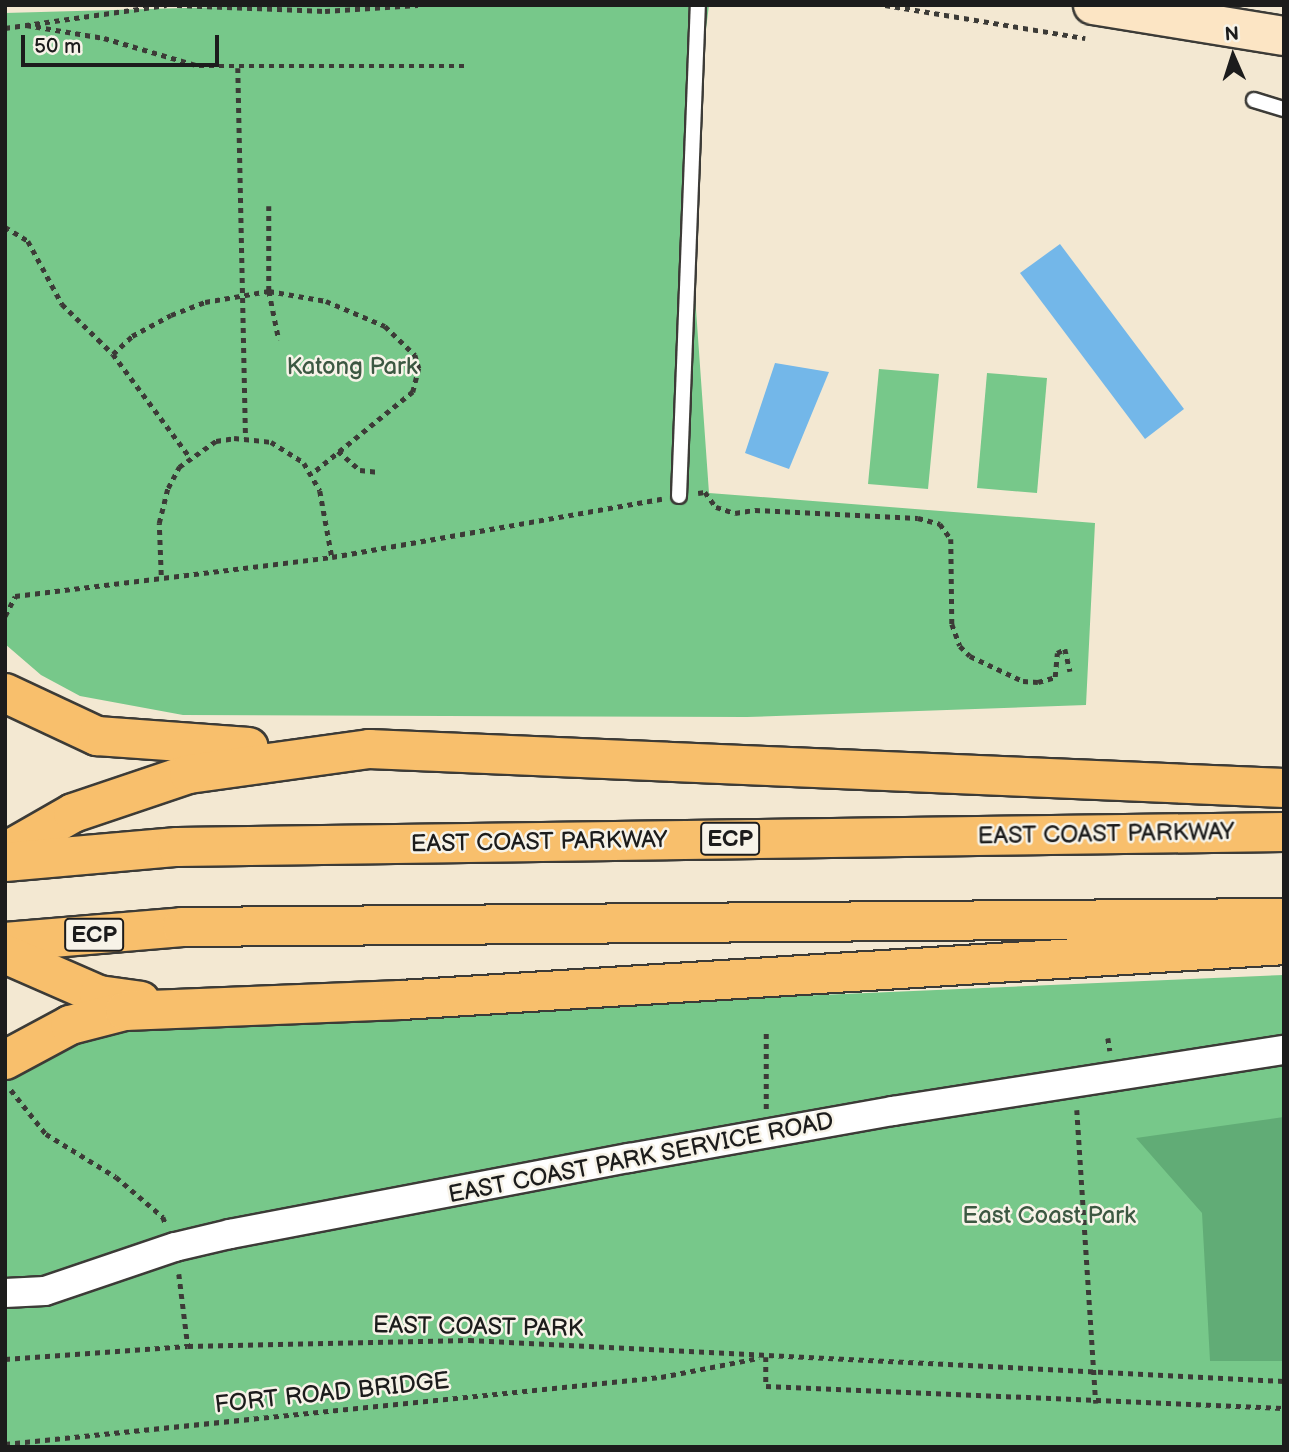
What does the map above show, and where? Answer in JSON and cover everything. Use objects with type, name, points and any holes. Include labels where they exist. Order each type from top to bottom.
[{"type":"highway","points":[[5,694],[97,736],[201,746],[369,749],[1284,788]]},
{"type":"highway","points":[[5,852],[74,813],[190,774],[369,749]]},
{"type":"highway","name":"EAST COAST PARKWAY","points":[[5,862],[177,847],[1284,832]]},
{"type":"highway","name":"ECP","points":[[5,942],[183,927],[1284,918]]},
{"type":"highway","points":[[5,1060],[70,1025],[125,1011],[178,1006],[415,999],[1284,944]]},
{"type":"highway","points":[[5,954],[99,995],[178,1006]]},
{"type":"street","points":[[1093,5],[1284,36]]},
{"type":"street","name":"EAST COAST PARK SERVICE ROAD","points":[[5,1293],[46,1291],[175,1247],[766,1134],[1284,1051]]},
{"type":"lane","points":[[678,496],[698,5]]},
{"type":"lane","points":[[1254,100],[1284,109]]},
{"type":"path","points":[[5,28],[166,5]]},
{"type":"path","points":[[177,5],[325,11],[418,5]]},
{"type":"path","points":[[26,25],[104,38],[199,66],[466,66]]},
{"type":"path","points":[[238,68],[246,438]]},
{"type":"path","points":[[269,206],[270,291],[279,340]]},
{"type":"path","points":[[5,227],[28,241],[62,303],[113,354],[189,456]]},
{"type":"path","points":[[113,354],[132,336],[171,315],[243,295],[270,291],[326,301],[396,334],[415,355],[419,368],[413,392],[312,474]]},
{"type":"path","points":[[161,575],[159,523],[168,488],[189,456],[216,441],[246,438],[279,446],[312,474],[320,491],[332,557]]},
{"type":"path","points":[[338,451],[360,470],[379,472]]},
{"type":"path","points":[[5,616],[15,596],[161,575],[332,557],[705,492],[716,507],[735,513],[755,510],[891,516],[940,524],[951,540],[952,624],[960,646],[970,656],[1023,681],[1038,682],[1055,677],[1057,653],[1065,649],[1070,671]]},
{"type":"path","points":[[766,1029],[766,1134]]},
{"type":"path","points":[[1108,1038],[1110,1052]]},
{"type":"path","points":[[5,1082],[46,1134],[116,1177],[163,1217],[175,1247],[188,1346]]},
{"type":"path","points":[[1078,1084],[1076,1133],[1096,1403]]},
{"type":"path","name":"EAST COAST PARK","points":[[5,1359],[188,1346],[469,1340],[1093,1375],[1284,1381]]},
{"type":"path","points":[[766,1357],[766,1386],[1096,1403],[1284,1408]]},
{"type":"path","name":"EAST COAST PARK","points":[[662,1377],[766,1357]]},
{"type":"path","name":"FORT ROAD BRIDGE","points":[[5,1444],[662,1377]]},
{"type":"green space","name":"Katong Park","points":[[287,5],[709,5],[687,182],[709,493],[1095,523],[1086,705],[747,717],[183,715],[80,696],[41,675],[5,644],[5,13]]},
{"type":"green space","points":[[879,369],[939,374],[928,489],[868,484]]},
{"type":"green space","points":[[987,373],[1047,378],[1037,493],[977,488]]},
{"type":"green space","name":"East Coast Park","points":[[1284,975],[1284,1447],[5,1447],[5,1075],[120,1025]]},
{"type":"green space","points":[[1284,1117],[1284,1361],[1210,1361],[1202,1213],[1136,1138]]},
{"type":"water","points":[[1060,244],[1184,409],[1145,439],[1020,273]]},
{"type":"water","points":[[775,363],[829,372],[789,469],[745,453]]}]
